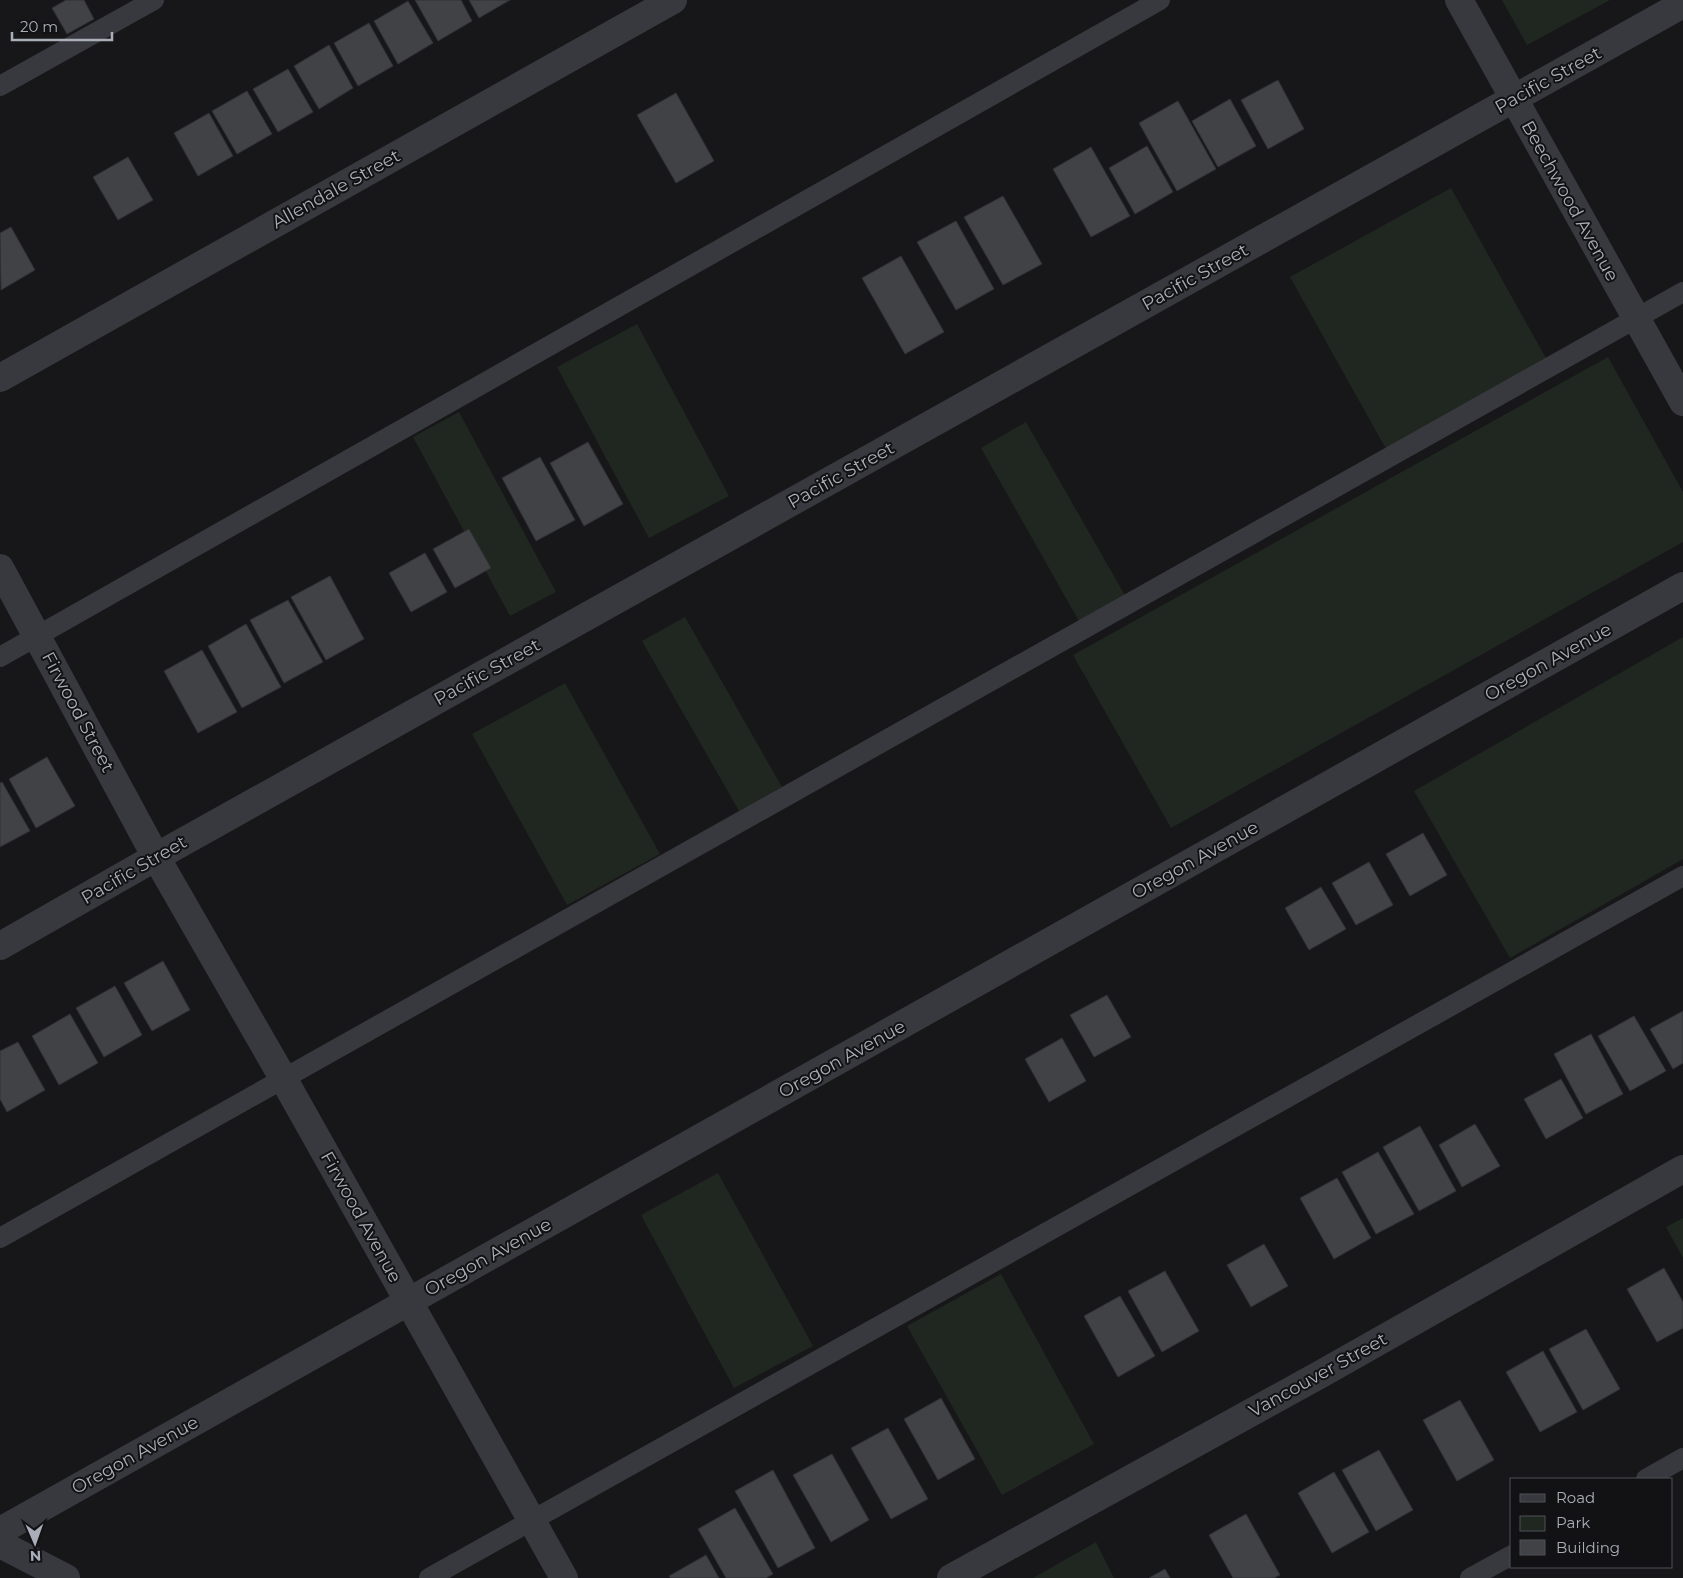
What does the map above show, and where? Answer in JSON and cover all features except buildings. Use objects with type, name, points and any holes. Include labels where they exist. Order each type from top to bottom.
[{"type":"street","name":"Allendale Street","points":[[0,378],[673,0]]},
{"type":"street","name":"Beechwood Avenue","points":[[1459,0],[1513,100],[1683,402]]},
{"type":"street","name":"Pacific Street","points":[[0,946],[1683,4]]},
{"type":"street","name":"Firwood Street","points":[[0,568],[156,857]]},
{"type":"street","name":"Oregon Avenue","points":[[0,1531],[1683,586]]},
{"type":"street","name":"Firwood Avenue","points":[[156,857],[283,1078],[564,1578]]},
{"type":"street","name":"Vancouver Street","points":[[951,1578],[1321,1374],[1683,1169]]},
{"type":"street","points":[[0,1544],[66,1578]]},
{"type":"lane","points":[[0,86],[154,0]]},
{"type":"lane","points":[[0,657],[1160,0]]},
{"type":"lane","points":[[0,1238],[1683,292]]},
{"type":"lane","points":[[429,1578],[1683,876]]},
{"type":"lane","points":[[1648,1478],[1683,1458]]},
{"type":"lane","points":[[1470,1578],[1510,1556]]},
{"type":"green space","points":[[1502,0],[1610,0],[1527,45]]},
{"type":"green space","points":[[1451,188],[1547,360],[1386,449],[1290,277]]},
{"type":"green space","points":[[637,324],[729,496],[649,538],[557,367]]},
{"type":"green space","points":[[1608,357],[1683,492],[1683,542],[1171,828],[1073,655]]},
{"type":"green space","points":[[459,412],[556,592],[510,616],[413,437]]},
{"type":"green space","points":[[1026,422],[1126,597],[1080,623],[981,448]]},
{"type":"green space","points":[[685,617],[782,787],[739,811],[642,641]]},
{"type":"green space","points":[[1683,637],[1683,859],[1510,958],[1414,791]]},
{"type":"green space","points":[[565,683],[660,854],[567,905],[472,734]]},
{"type":"green space","points":[[718,1173],[813,1346],[734,1388],[641,1215]]},
{"type":"green space","points":[[1683,1218],[1683,1258],[1666,1227]]},
{"type":"green space","points":[[1001,1274],[1094,1444],[1002,1495],[907,1326]]},
{"type":"green space","points":[[1096,1542],[1114,1578],[1033,1578]]}]
